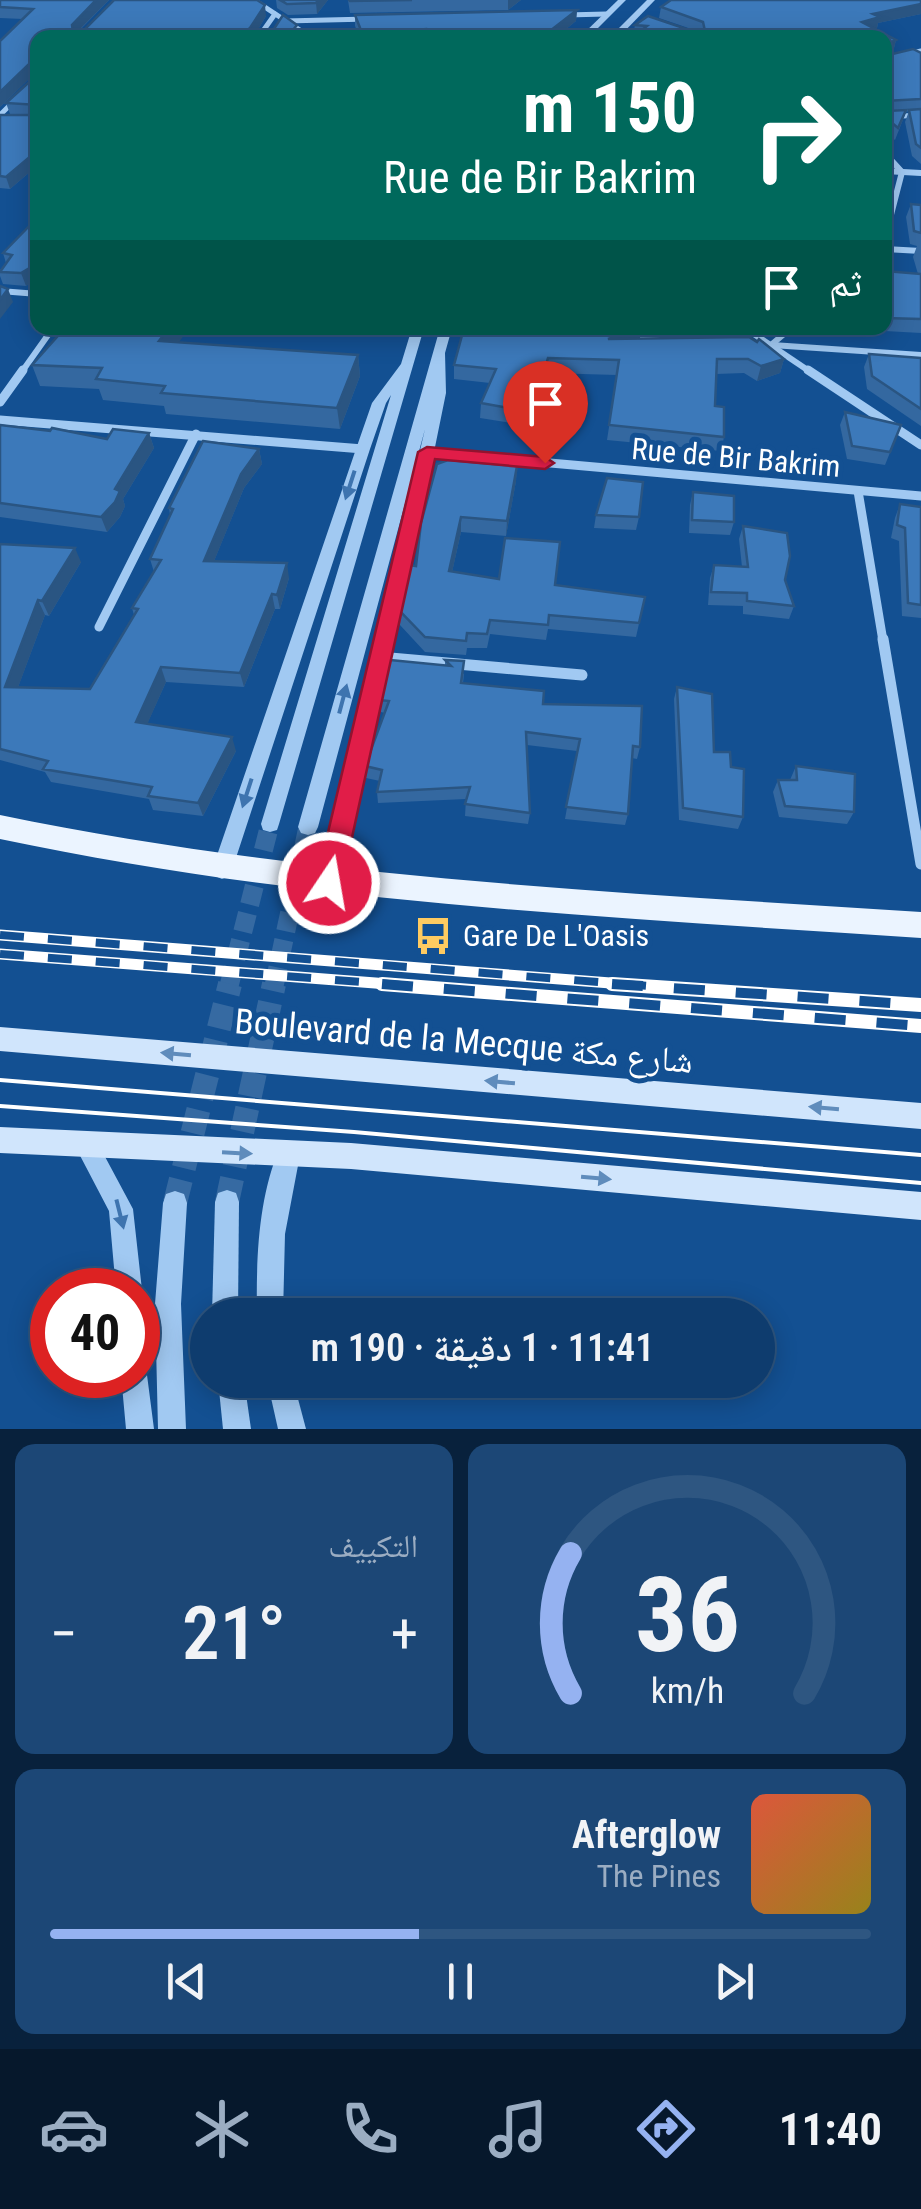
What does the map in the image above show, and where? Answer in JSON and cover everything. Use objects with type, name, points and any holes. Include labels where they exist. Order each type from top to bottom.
[{"type":"main road","points":[[0,827],[140,858],[329,883],[921,925]]},
{"type":"main road","name":"Boulevard de la Mecque شارع مكة","points":[[0,1040],[921,1116]]},
{"type":"main road","points":[[0,1140],[351,1156],[921,1206]]},
{"type":"street","points":[[254,0],[299,30]]},
{"type":"street","points":[[590,30],[622,0]]},
{"type":"street","points":[[620,30],[651,0]]},
{"type":"street","points":[[264,30],[275,14]]},
{"type":"street","points":[[550,16],[606,14]]},
{"type":"street","points":[[635,16],[651,21]]},
{"type":"street","points":[[285,21],[380,19]]},
{"type":"street","points":[[892,58],[921,52]]},
{"type":"street","points":[[0,116],[25,91]]},
{"type":"street","points":[[892,117],[921,115]]},
{"type":"street","points":[[892,161],[902,172]]},
{"type":"street","points":[[892,172],[921,173]]},
{"type":"street","points":[[892,211],[902,172]]},
{"type":"street","points":[[892,249],[921,251]]},
{"type":"street","points":[[0,291],[30,293]]},
{"type":"street","points":[[0,402],[48,335]]},
{"type":"street","points":[[270,824],[416,335]]},
{"type":"street","points":[[308,827],[444,335]]},
{"type":"street","points":[[634,335],[692,339]]},
{"type":"street","points":[[756,335],[921,445]]},
{"type":"street","points":[[771,345],[783,335]]},
{"type":"street","points":[[751,344],[921,355]]},
{"type":"street","points":[[329,883],[440,393],[439,350]]},
{"type":"street","points":[[222,870],[362,449],[379,404],[406,366]]},
{"type":"street","points":[[0,420],[362,449]]},
{"type":"street","points":[[99,628],[196,434]]},
{"type":"street","name":"Rue de Bir Bakrim","points":[[427,452],[921,496]]},
{"type":"street","points":[[858,492],[921,864]]},
{"type":"street","points":[[378,657],[582,675]]},
{"type":"street","points":[[87,1146],[121,1209],[127,1268]]},
{"type":"street","points":[[269,1298],[268,1258],[277,1194],[288,1155]]},
{"type":"street","points":[[225,1298],[227,1202]]},
{"type":"street","points":[[172,1429],[168,1304],[175,1203]]},
{"type":"street","points":[[137,1398],[140,1429]]},
{"type":"street","points":[[233,1398],[237,1429]]},
{"type":"street","points":[[284,1398],[292,1429]]},
{"type":"building","points":[[0,0],[96,0],[72,25],[73,30],[30,30],[30,63],[0,92],[0,41],[33,9],[0,7]]},
{"type":"building","points":[[114,0],[257,0],[265,5],[250,28],[84,30]]},
{"type":"building","points":[[280,0],[319,0],[287,4]]},
{"type":"building","points":[[671,0],[921,0],[921,4],[873,14],[880,17],[862,22],[877,30],[705,30],[703,22],[661,7]]},
{"type":"building","points":[[577,10],[551,30],[361,30],[355,15]]},
{"type":"building","points":[[283,15],[297,25],[293,30],[273,30]]},
{"type":"building","points":[[648,16],[689,30],[642,30],[647,26],[635,25]]},
{"type":"building","points":[[913,49],[921,53],[921,99],[892,101],[892,54]]},
{"type":"building","points":[[30,81],[30,104],[6,103]]},
{"type":"building","points":[[921,109],[921,148],[916,144],[909,110]]},
{"type":"building","points":[[906,110],[898,128],[892,123],[892,111]]},
{"type":"building","points":[[0,115],[30,115],[30,157],[6,177],[0,176]]},
{"type":"building","points":[[911,204],[921,205],[921,233],[914,231]]},
{"type":"building","points":[[30,225],[30,268],[21,273],[0,272],[12,255],[3,253]]},
{"type":"building","points":[[892,272],[921,274],[921,319],[892,318]]},
{"type":"building","points":[[59,335],[164,335],[159,341],[358,355],[337,408],[161,393],[165,386],[96,379],[102,368],[32,365]]},
{"type":"building","points":[[462,335],[749,337],[757,342],[759,339],[784,359],[761,366],[748,359],[717,359],[715,406],[724,407],[724,437],[609,425],[619,360],[548,358],[531,412],[481,403],[496,369],[454,365]]},
{"type":"building","points":[[869,354],[921,358],[921,409],[872,376]]},
{"type":"building","points":[[845,412],[901,425],[890,452],[852,446]]},
{"type":"building","points":[[0,425],[50,431],[52,428],[107,439],[113,429],[149,433],[115,489],[120,491],[115,502],[101,517],[0,503]]},
{"type":"building","points":[[203,441],[259,449],[241,474],[204,561],[287,563],[277,595],[272,594],[240,673],[161,667],[136,722],[232,737],[198,803],[148,796],[152,787],[43,769],[48,761],[0,749],[0,544],[75,548],[42,601],[38,600],[5,687],[90,689],[138,609],[132,608],[161,560],[150,559],[173,509],[169,508]]},
{"type":"building","points":[[448,460],[517,466],[507,521],[461,517],[449,571],[499,579],[505,538],[560,542],[555,585],[645,597],[639,623],[549,615],[548,625],[490,620],[487,634],[467,633],[466,641],[425,637],[399,610],[409,565],[416,566],[421,523],[437,464]]},
{"type":"building","points":[[607,478],[643,482],[639,517],[596,515]]},
{"type":"building","points":[[693,492],[734,496],[734,522],[692,520]]},
{"type":"building","points":[[900,504],[921,507],[921,605],[908,603],[905,528],[897,525]]},
{"type":"building","points":[[743,526],[787,533],[790,556],[785,580],[794,606],[747,601],[747,593],[711,592],[714,565],[748,567]]},
{"type":"building","points":[[390,660],[451,666],[445,660],[464,661],[461,683],[544,691],[543,704],[642,706],[640,747],[633,746],[628,814],[566,807],[580,739],[526,732],[530,813],[465,804],[470,787],[377,792],[382,770],[365,766],[389,701],[379,700]]},
{"type":"building","points":[[677,687],[712,694],[714,752],[730,752],[731,767],[744,769],[743,817],[683,808]]},
{"type":"building","points":[[796,766],[855,774],[854,812],[785,806],[778,780],[797,780]]},
{"type":"tunnel","points":[[229,986],[270,824]]},
{"type":"tunnel","points":[[274,986],[308,827]]},
{"type":"tunnel","points":[[175,1203],[230,984]]},
{"type":"tunnel","points":[[227,1202],[274,984]]},
{"type":"tram line","points":[[0,1080],[921,1155]]},
{"type":"tram line","points":[[0,1106],[354,1132],[921,1183]]},
{"type":"railway","points":[[0,935],[649,986]]},
{"type":"railway","points":[[0,954],[414,986]]},
{"type":"railway","points":[[382,984],[921,1026]]},
{"type":"railway","points":[[612,984],[921,1005]]},
{"type":"place","name":"Gare De L'Oasis","points":[[433,936]]},
{"type":"route","points":[[329,883],[427,452],[545,463]]}]
